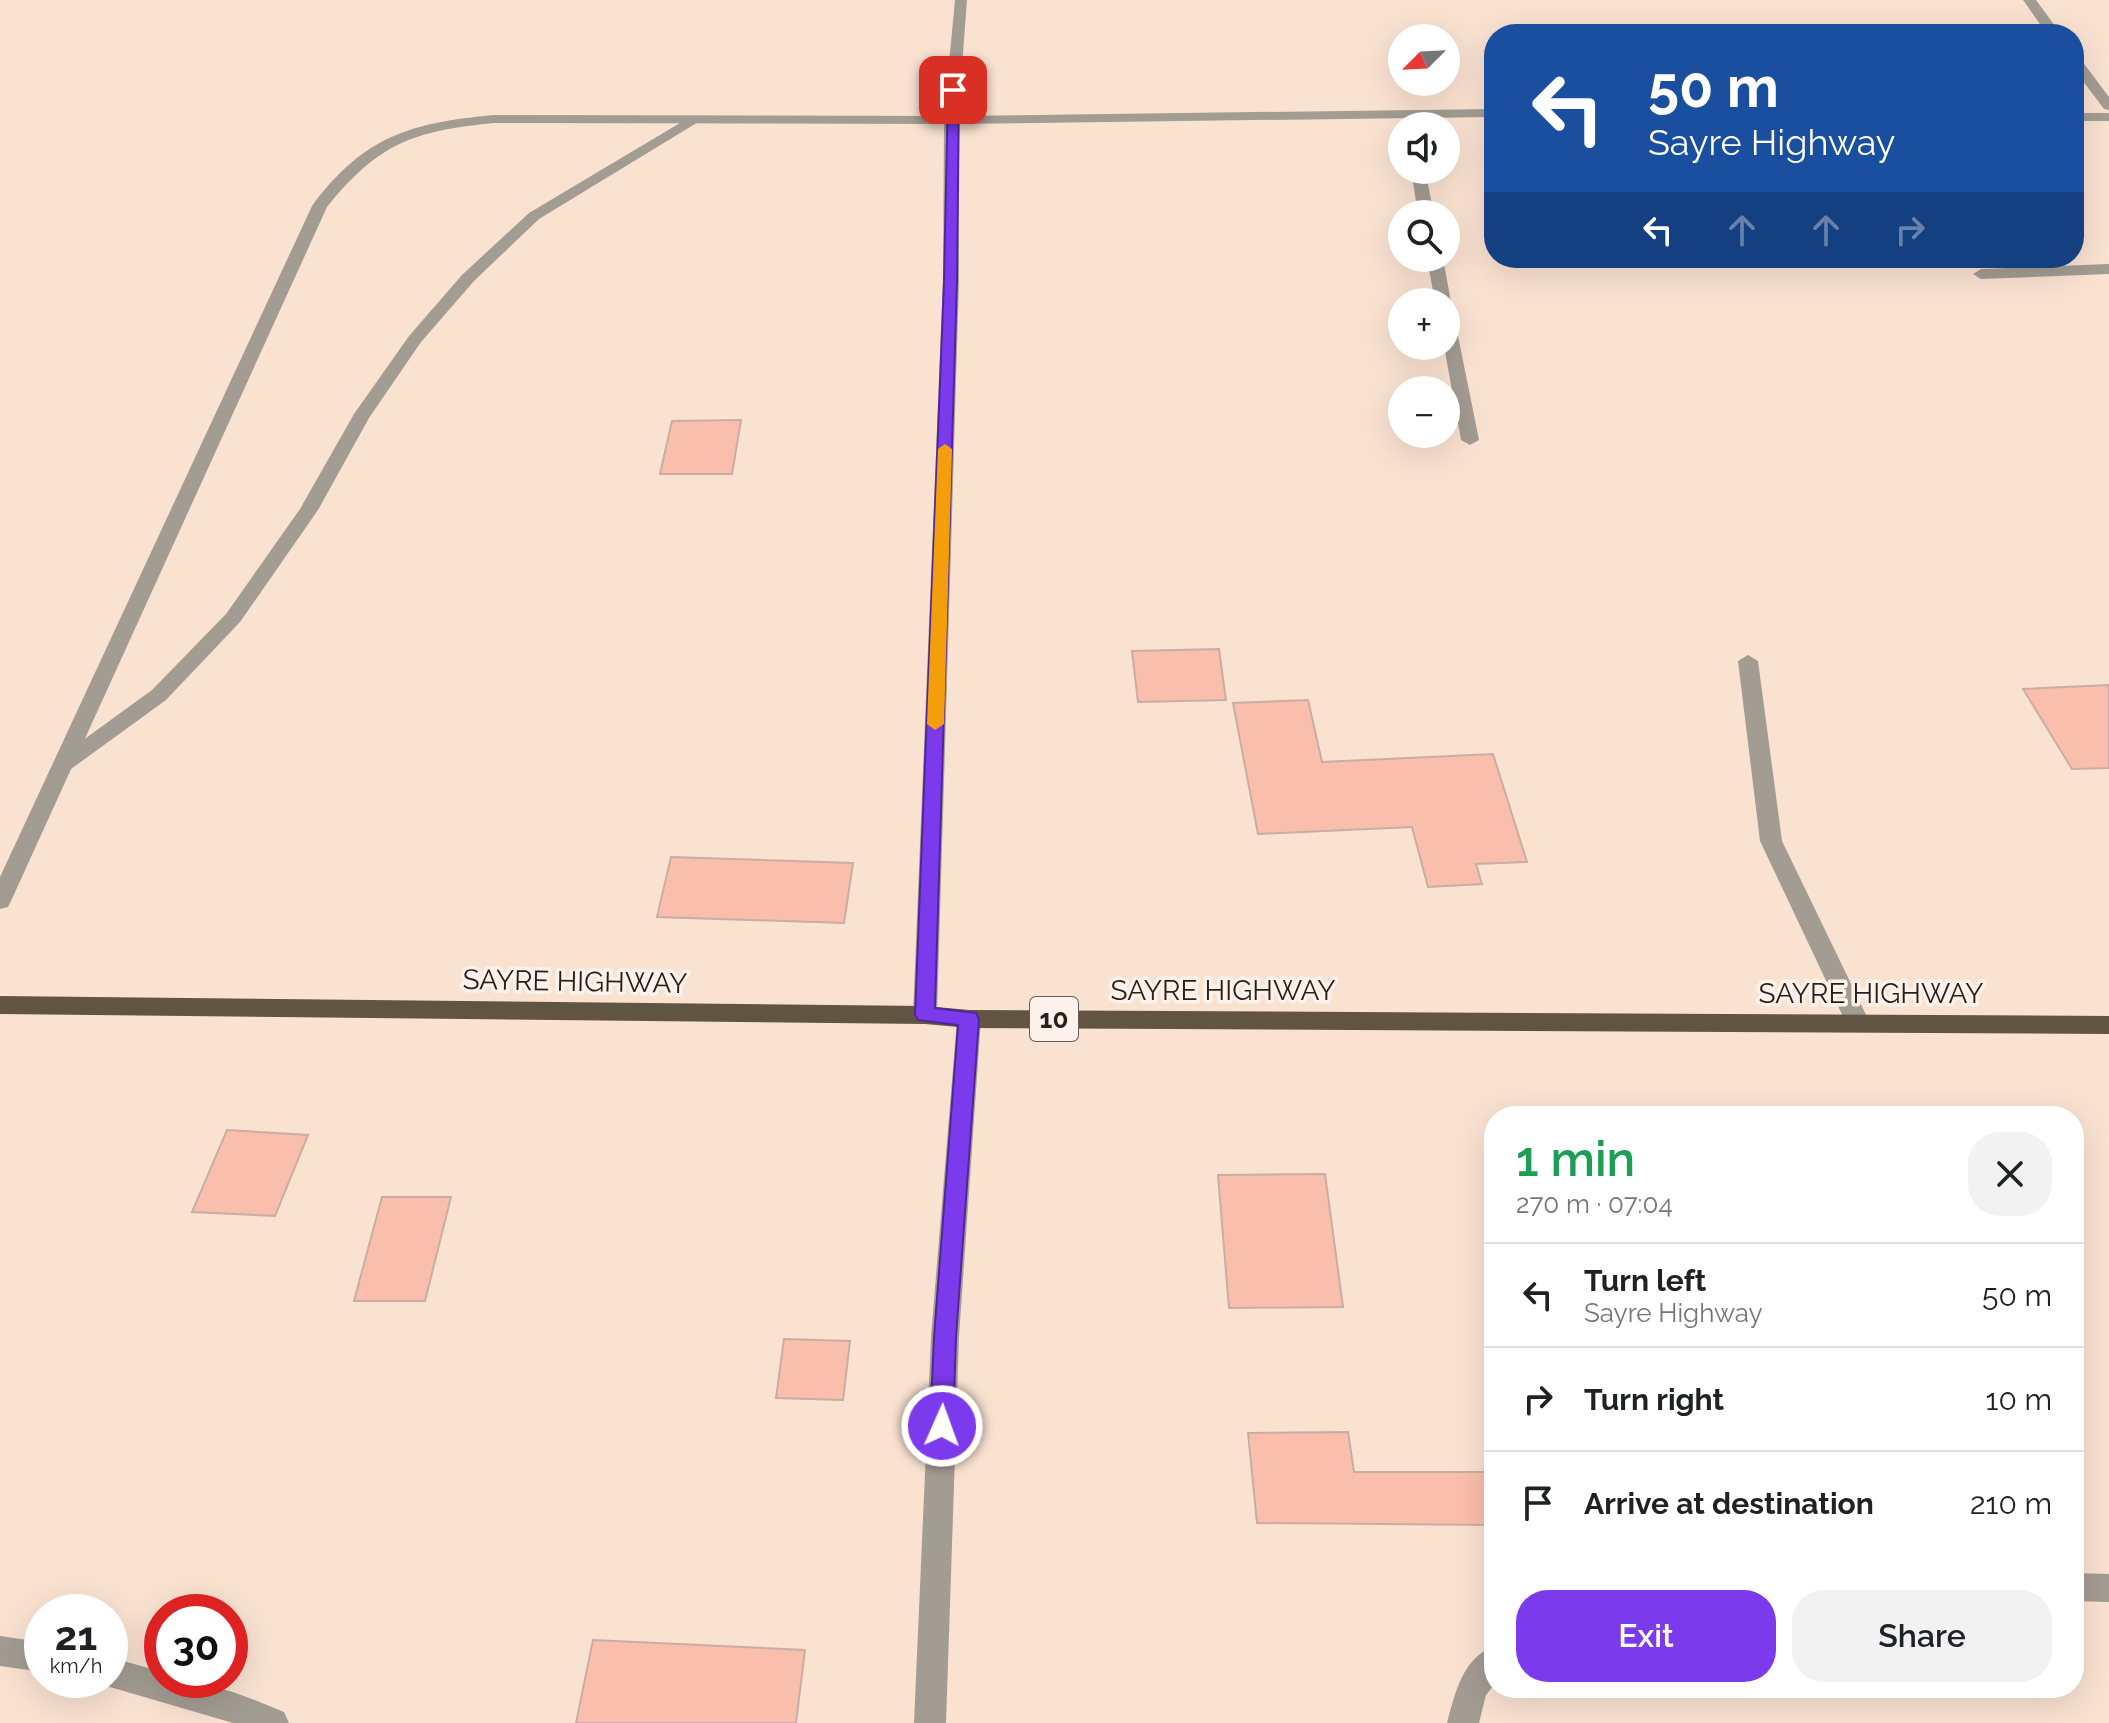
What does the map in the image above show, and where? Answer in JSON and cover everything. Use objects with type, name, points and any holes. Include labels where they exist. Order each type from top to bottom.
[{"type":"highway","name":"SAYRE HIGHWAY","points":[[0,1005],[925,1015],[969,1019],[2109,1025]]},
{"type":"street","points":[[925,1015],[951,281],[951,120],[961,0]]},
{"type":"street","points":[[2029,0],[2047,24]]},
{"type":"street","points":[[2084,73],[2109,106]]},
{"type":"street","points":[[1460,116],[1484,114]]},
{"type":"street","points":[[2084,117],[2109,117]]},
{"type":"street","points":[[0,901],[320,206],[354,166],[381,147],[424,130],[457,122],[494,119],[1388,120]]},
{"type":"street","points":[[64,764],[159,695],[233,618],[309,510],[360,418],[415,339],[468,278],[534,216],[690,121]]},
{"type":"street","points":[[1981,274],[2109,269]]},
{"type":"street","points":[[1455,360],[1470,440]]},
{"type":"street","points":[[1748,661],[1771,841],[1858,1023]]},
{"type":"street","points":[[930,1723],[945,1337],[969,1019]]},
{"type":"street","points":[[2084,1587],[2109,1588]]},
{"type":"street","points":[[0,1651],[24,1654]]},
{"type":"street","points":[[1463,1723],[1472,1687],[1484,1673]]},
{"type":"street","points":[[128,1677],[238,1709],[273,1723]]},
{"type":"building","points":[[741,420],[732,474],[660,474],[672,421]]},
{"type":"building","points":[[1219,649],[1226,700],[1138,702],[1132,651]]},
{"type":"building","points":[[2109,685],[2109,768],[2072,769],[2023,689]]},
{"type":"building","points":[[1308,700],[1322,762],[1493,754],[1527,862],[1476,864],[1482,884],[1428,887],[1412,827],[1258,834],[1233,703]]},
{"type":"building","points":[[671,857],[853,863],[844,923],[657,917]]},
{"type":"building","points":[[227,1130],[308,1135],[275,1216],[192,1212]]},
{"type":"building","points":[[1325,1174],[1343,1307],[1229,1308],[1218,1175]]},
{"type":"building","points":[[382,1197],[451,1197],[425,1301],[354,1301]]},
{"type":"building","points":[[784,1339],[850,1341],[843,1400],[776,1398]]},
{"type":"building","points":[[1348,1432],[1354,1472],[1484,1472],[1484,1525],[1257,1523],[1248,1433]]},
{"type":"building","points":[[593,1640],[805,1650],[796,1723],[576,1723]]},
{"type":"slow traffic","points":[[935,724],[945,449]]},
{"type":"route","points":[[942,1426],[945,1337],[969,1019],[925,1015],[951,281],[953,90]]}]
